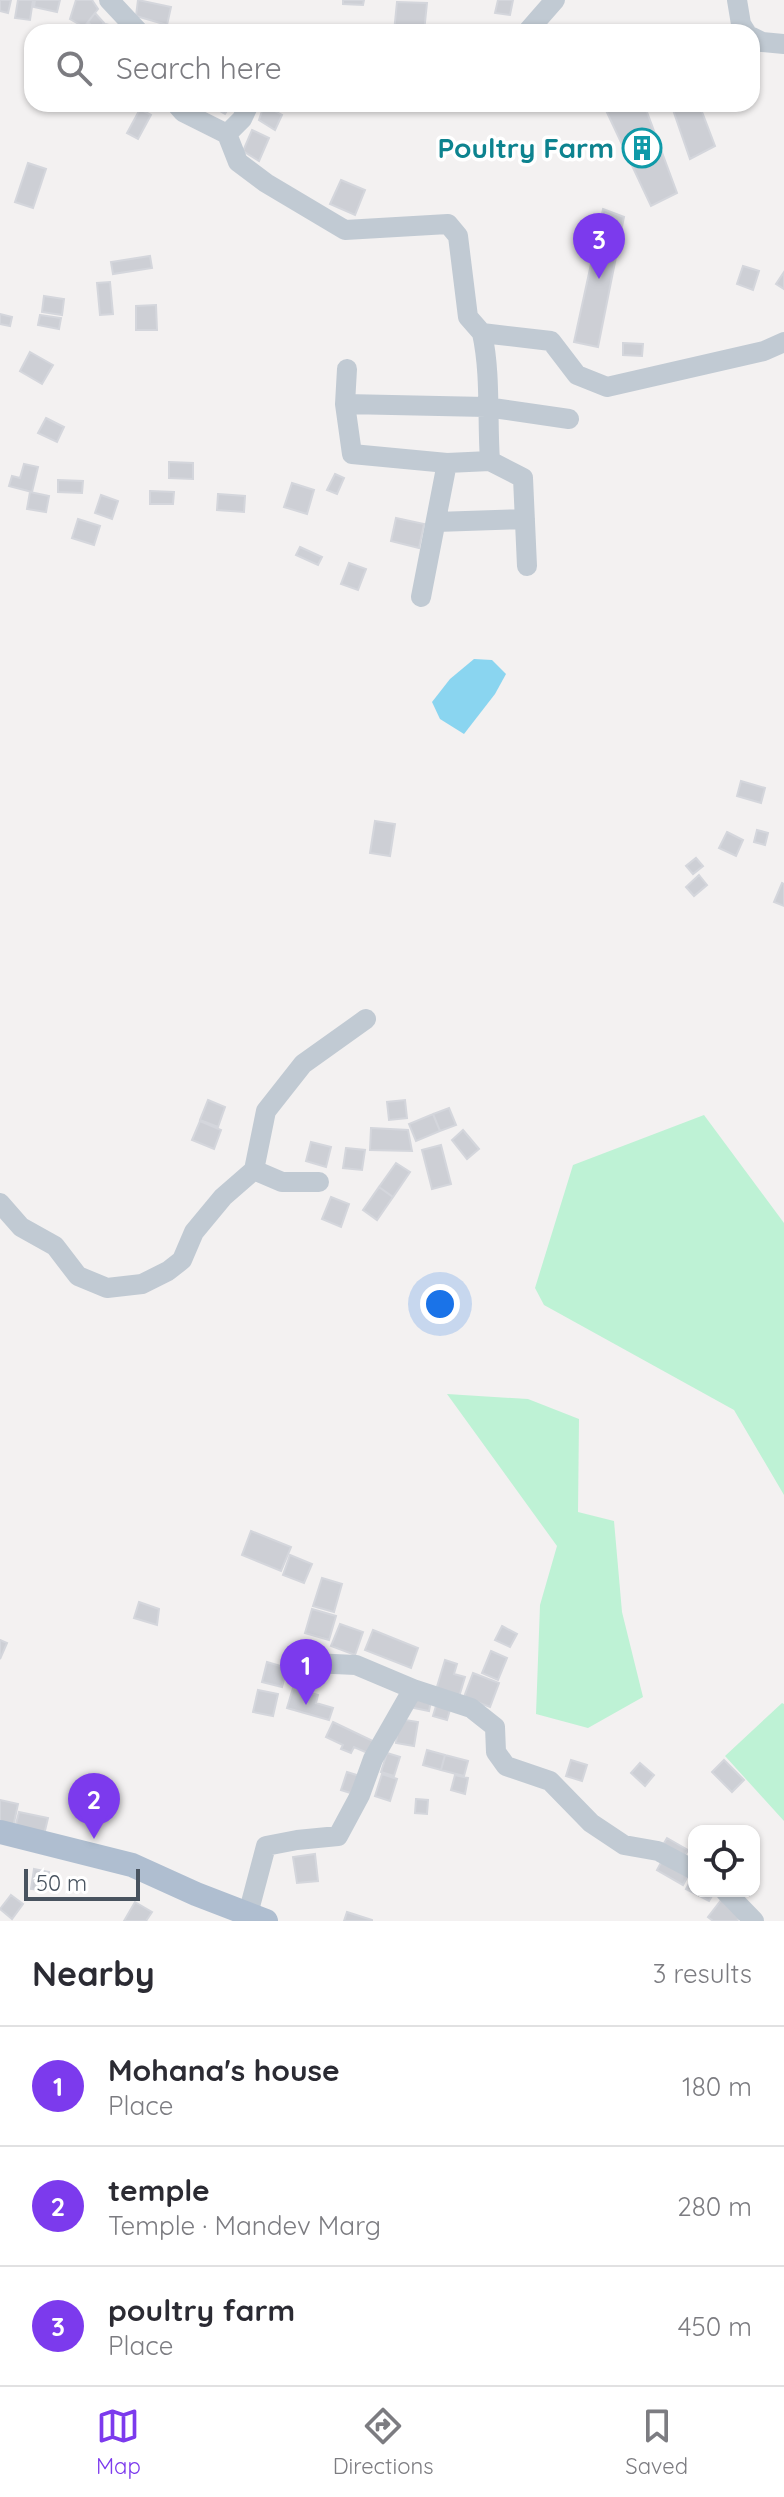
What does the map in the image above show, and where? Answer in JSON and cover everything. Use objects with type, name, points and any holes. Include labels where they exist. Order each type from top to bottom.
[{"type":"main road","points":[[0,1832],[132,1865],[257,1918]]},
{"type":"street","points":[[109,0],[132,24]]},
{"type":"street","points":[[534,24],[555,0]]},
{"type":"street","points":[[737,0],[741,24]]},
{"type":"street","points":[[760,41],[784,44]]},
{"type":"street","points":[[183,112],[227,134],[238,162],[266,183],[345,230],[448,224],[458,236],[468,317],[482,333],[488,360],[486,407],[490,461]]},
{"type":"street","points":[[227,134],[245,112]]},
{"type":"street","points":[[482,333],[551,341],[577,375],[607,387],[764,351],[784,342]]},
{"type":"street","points":[[347,369],[345,404],[352,454],[447,463],[490,461],[523,478],[527,566]]},
{"type":"street","points":[[345,404],[486,407],[569,419]]},
{"type":"street","points":[[421,597],[447,463]]},
{"type":"street","points":[[436,522],[525,519]]},
{"type":"street","points":[[0,1203],[21,1227],[55,1246],[78,1276],[107,1288],[142,1284],[168,1271],[182,1260],[194,1232],[223,1197],[254,1170],[266,1111],[303,1064],[366,1019]]},
{"type":"street","points":[[254,1170],[282,1182],[319,1182]]},
{"type":"street","points":[[312,1663],[356,1665],[413,1689],[471,1708],[495,1727],[496,1752],[506,1766],[550,1781],[591,1823],[624,1845],[658,1851],[688,1867]]},
{"type":"street","points":[[257,1918],[266,1846],[338,1836],[360,1795],[373,1759],[413,1689]]},
{"type":"street","points":[[731,1897],[754,1921]]},
{"type":"green space","points":[[704,1115],[784,1223],[784,1495],[734,1410],[544,1305],[535,1288],[573,1165]]},
{"type":"green space","points":[[447,1394],[528,1399],[579,1419],[578,1512],[614,1521],[622,1612],[643,1697],[588,1728],[536,1714],[540,1605],[557,1546]]},
{"type":"green space","points":[[784,1704],[784,1821],[725,1756]]},
{"type":"water","points":[[474,659],[492,660],[506,674],[495,694],[464,734],[440,719],[432,702],[450,679]]},
{"type":"building","points":[[0,0],[11,0],[8,13],[0,11]]},
{"type":"building","points":[[18,0],[33,0],[30,20],[15,18]]},
{"type":"building","points":[[35,0],[60,0],[57,12],[34,7]]},
{"type":"building","points":[[76,0],[92,0],[98,9],[86,24],[70,19]]},
{"type":"building","points":[[138,0],[171,7],[167,24],[136,16]]},
{"type":"building","points":[[343,0],[364,0],[363,5],[343,4]]},
{"type":"building","points":[[498,0],[513,0],[510,15],[495,13]]},
{"type":"building","points":[[397,2],[427,3],[425,24],[395,24]]},
{"type":"building","points":[[95,13],[104,23],[90,24],[88,22]]},
{"type":"building","points":[[138,112],[151,115],[138,139],[127,133]]},
{"type":"building","points":[[262,112],[282,115],[275,130],[259,120]]},
{"type":"building","name":"Poultry Farm","points":[[607,112],[647,112],[677,193],[651,206]]},
{"type":"building","name":"Poultry Farm","points":[[674,112],[702,112],[715,146],[690,159]]},
{"type":"building","points":[[252,130],[269,138],[259,161],[243,151]]},
{"type":"building","points":[[28,163],[46,169],[33,208],[15,202]]},
{"type":"building","points":[[341,180],[365,190],[355,215],[330,204]]},
{"type":"building","name":"Poultry Farm","points":[[603,209],[624,217],[598,347],[574,342]]},
{"type":"building","points":[[150,256],[152,268],[113,274],[111,262]]},
{"type":"building","points":[[743,266],[759,271],[753,290],[737,284]]},
{"type":"building","points":[[784,272],[784,289],[776,284]]},
{"type":"building","points":[[110,282],[113,314],[100,315],[97,283]]},
{"type":"building","points":[[44,296],[64,299],[62,315],[42,312]]},
{"type":"building","points":[[156,305],[157,330],[136,330],[136,306]]},
{"type":"building","points":[[0,314],[12,317],[10,326],[0,324]]},
{"type":"building","points":[[40,315],[61,318],[59,329],[38,325]]},
{"type":"building","points":[[623,343],[643,344],[642,356],[623,355]]},
{"type":"building","points":[[30,352],[53,365],[42,384],[20,371]]},
{"type":"building","points":[[46,418],[64,427],[57,442],[38,433]]},
{"type":"building","points":[[169,462],[193,463],[193,479],[169,478]]},
{"type":"building","points":[[24,464],[38,467],[32,492],[9,486],[12,476],[20,478]]},
{"type":"building","points":[[335,474],[344,478],[337,494],[327,490]]},
{"type":"building","points":[[58,480],[83,481],[82,493],[58,492]]},
{"type":"building","points":[[292,483],[314,490],[307,514],[284,507]]},
{"type":"building","points":[[150,491],[174,492],[173,504],[150,504]]},
{"type":"building","points":[[30,492],[49,496],[46,512],[27,509]]},
{"type":"building","points":[[218,494],[245,496],[244,512],[217,510]]},
{"type":"building","points":[[101,495],[118,501],[112,519],[95,513]]},
{"type":"building","points":[[396,518],[424,524],[419,548],[391,541]]},
{"type":"building","points":[[78,519],[100,526],[94,545],[72,538]]},
{"type":"building","points":[[300,547],[322,557],[318,565],[296,555]]},
{"type":"building","points":[[349,563],[366,569],[358,590],[341,584]]},
{"type":"building","points":[[741,781],[765,788],[761,803],[737,796]]},
{"type":"building","points":[[375,821],[395,824],[390,856],[370,853]]},
{"type":"building","points":[[757,830],[768,833],[765,845],[754,842]]},
{"type":"building","points":[[727,832],[743,840],[736,856],[719,848]]},
{"type":"building","points":[[696,858],[703,866],[693,874],[686,866]]},
{"type":"building","points":[[699,875],[707,885],[694,896],[686,887]]},
{"type":"building","points":[[784,884],[784,906],[774,902]]},
{"type":"building","points":[[208,1100],[225,1107],[218,1127],[200,1120]]},
{"type":"building","points":[[405,1100],[407,1118],[389,1120],[387,1102]]},
{"type":"building","points":[[449,1108],[456,1125],[440,1131],[433,1114]]},
{"type":"building","points":[[433,1114],[440,1131],[416,1141],[409,1124]]},
{"type":"building","points":[[200,1121],[221,1130],[214,1149],[192,1140]]},
{"type":"building","points":[[371,1128],[408,1130],[412,1151],[370,1150]]},
{"type":"building","points":[[463,1130],[479,1149],[467,1159],[452,1140]]},
{"type":"building","points":[[311,1142],[331,1147],[326,1167],[306,1161]]},
{"type":"building","points":[[441,1145],[451,1184],[432,1189],[422,1150]]},
{"type":"building","points":[[346,1148],[365,1150],[362,1170],[343,1168]]},
{"type":"building","points":[[396,1163],[410,1172],[393,1197],[379,1187]]},
{"type":"building","points":[[379,1187],[393,1197],[377,1220],[363,1210]]},
{"type":"building","points":[[331,1197],[349,1204],[341,1227],[322,1219]]},
{"type":"building","points":[[251,1531],[291,1547],[281,1571],[242,1555]]},
{"type":"building","points":[[290,1555],[312,1564],[304,1583],[283,1575]]},
{"type":"building","points":[[322,1578],[342,1584],[334,1612],[313,1606]]},
{"type":"building","points":[[139,1602],[159,1609],[157,1625],[134,1618]]},
{"type":"building","points":[[312,1609],[336,1616],[329,1640],[305,1633]]},
{"type":"building","points":[[340,1624],[363,1632],[355,1655],[331,1646]]},
{"type":"building","points":[[502,1626],[517,1634],[510,1647],[495,1640]]},
{"type":"building","points":[[373,1630],[418,1648],[411,1668],[365,1650]]},
{"type":"building","points":[[0,1640],[7,1643],[0,1659]]},
{"type":"building","points":[[491,1651],[507,1658],[498,1680],[482,1673]]},
{"type":"building","points":[[445,1660],[457,1664],[454,1674],[465,1677],[459,1697],[436,1690]]},
{"type":"building","points":[[267,1662],[287,1668],[282,1687],[262,1682]]},
{"type":"building","points":[[473,1673],[499,1683],[490,1707],[464,1697]]},
{"type":"building","points":[[293,1688],[318,1695],[316,1703],[333,1708],[329,1720],[287,1708]]},
{"type":"building","points":[[258,1690],[278,1694],[273,1716],[253,1712]]},
{"type":"building","points":[[412,1692],[432,1696],[429,1711],[409,1707]]},
{"type":"building","points":[[438,1699],[452,1703],[447,1720],[433,1716]]},
{"type":"building","points":[[399,1719],[418,1722],[414,1746],[396,1743]]},
{"type":"building","points":[[333,1722],[377,1743],[372,1755],[354,1747],[351,1753],[341,1749],[343,1745],[326,1737]]},
{"type":"building","points":[[427,1750],[445,1755],[441,1770],[423,1765]]},
{"type":"building","points":[[387,1753],[400,1757],[394,1776],[381,1772]]},
{"type":"building","points":[[445,1755],[468,1761],[464,1776],[441,1770]]},
{"type":"building","points":[[571,1760],[587,1765],[582,1781],[566,1776]]},
{"type":"building","points":[[724,1760],[744,1780],[732,1792],[712,1772]]},
{"type":"building","points":[[640,1763],[654,1775],[645,1786],[631,1773]]},
{"type":"building","points":[[347,1772],[363,1777],[357,1795],[341,1790]]},
{"type":"building","points":[[382,1774],[397,1779],[390,1801],[375,1796]]},
{"type":"building","points":[[455,1775],[468,1778],[465,1794],[451,1790]]},
{"type":"building","points":[[416,1799],[428,1800],[427,1814],[415,1813]]},
{"type":"building","points":[[0,1800],[18,1804],[12,1832],[0,1830]]},
{"type":"building","points":[[19,1812],[48,1818],[43,1839],[14,1832]]},
{"type":"building","points":[[667,1838],[688,1850],[681,1862],[660,1850]]},
{"type":"building","points":[[315,1854],[318,1881],[297,1883],[293,1857]]},
{"type":"building","points":[[664,1857],[688,1871],[688,1876],[683,1885],[657,1870]]},
{"type":"building","points":[[34,1869],[49,1872],[46,1891],[31,1889]]},
{"type":"building","points":[[11,1895],[23,1904],[12,1919],[0,1909]]},
{"type":"building","points":[[722,1899],[742,1914],[737,1921],[713,1921],[708,1917]]},
{"type":"building","points":[[135,1902],[152,1912],[146,1921],[124,1921]]},
{"type":"building","points":[[347,1912],[372,1920],[372,1921],[344,1921]]},
{"type":"place","name":"Poultry Farm","points":[[642,148]]},
{"type":"place","name":"poultry farm","points":[[599,279]]},
{"type":"place","name":"Mohana's house","points":[[306,1705]]},
{"type":"place","name":"temple","points":[[94,1839]]}]
